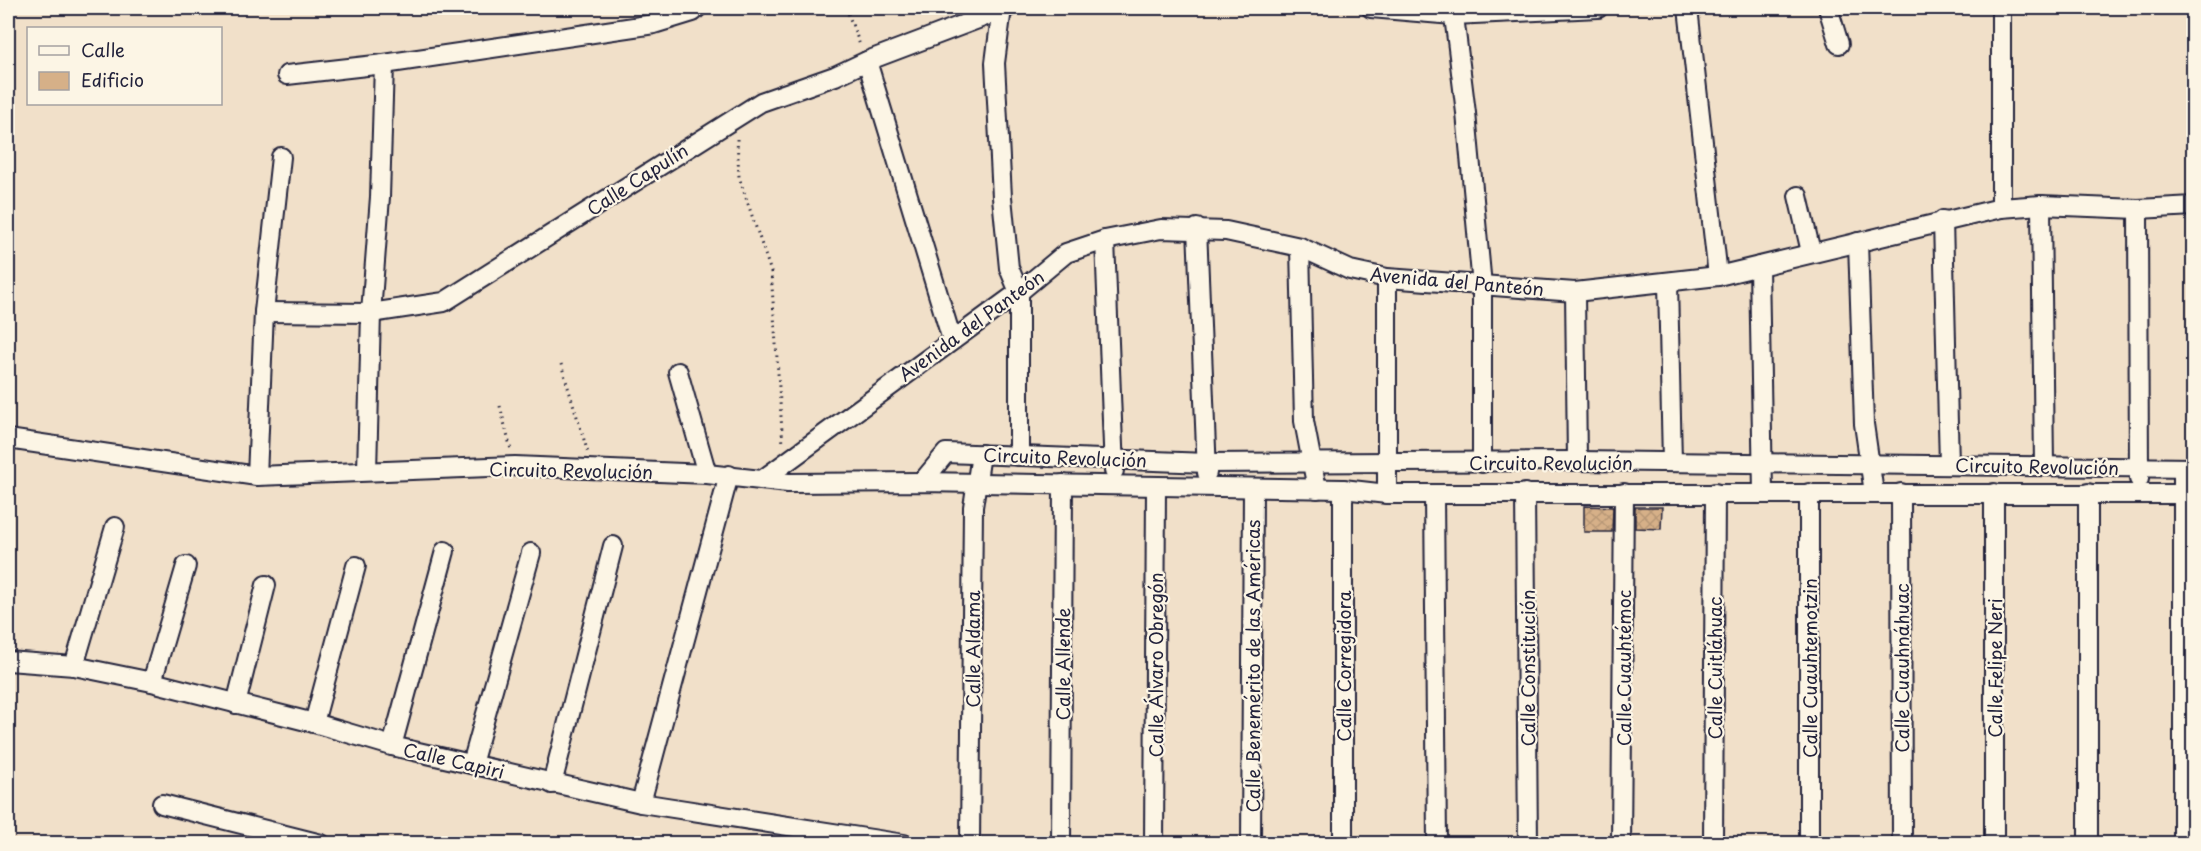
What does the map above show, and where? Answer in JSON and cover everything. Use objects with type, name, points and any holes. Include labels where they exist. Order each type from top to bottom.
[{"type":"street","points":[[287,75],[384,64],[654,24],[693,12],[697,8]]},
{"type":"street","points":[[1004,8],[995,63],[1002,197],[1009,268],[1019,292],[1019,456]]},
{"type":"street","name":"Calle Capulín","points":[[264,312],[371,312],[444,302],[761,102],[836,76],[867,61],[1004,8]]},
{"type":"street","points":[[1371,8],[1453,11],[1598,8]]},
{"type":"street","points":[[1688,8],[1718,276]]},
{"type":"street","points":[[1828,8],[1839,44]]},
{"type":"street","points":[[2001,8],[2001,208]]},
{"type":"street","points":[[1453,11],[1466,113],[1482,286],[1482,463]]},
{"type":"street","points":[[867,61],[952,339]]},
{"type":"street","points":[[367,471],[371,312],[380,197],[384,64]]},
{"type":"street","points":[[257,476],[264,312],[281,157]]},
{"type":"street","points":[[1798,196],[1811,252]]},
{"type":"street","points":[[2041,205],[2044,466]]},
{"type":"street","name":"Avenida del Panteón","points":[[762,480],[784,461],[1019,292],[1066,254],[1105,240],[1161,229],[1197,228],[1237,233],[1300,247],[1350,270],[1387,278],[1575,292],[1668,284],[1718,276],[1943,220],[2001,208],[2041,205],[2138,209],[2193,206]]},
{"type":"street","points":[[2138,209],[2138,493]]},
{"type":"street","points":[[1943,220],[1949,465]]},
{"type":"street","points":[[1197,228],[1207,487]]},
{"type":"street","points":[[1105,240],[1114,485]]},
{"type":"street","points":[[1858,242],[1864,424],[1874,493]]},
{"type":"street","points":[[1300,247],[1304,421],[1317,489]]},
{"type":"street","points":[[1759,267],[1763,493]]},
{"type":"street","points":[[1387,278],[1388,494]]},
{"type":"street","points":[[1668,284],[1671,462]]},
{"type":"street","points":[[1575,292],[1577,461]]},
{"type":"street","points":[[678,372],[707,474]]},
{"type":"street","name":"Circuito Revolución","points":[[8,439],[257,476],[514,466],[707,474],[788,483],[922,482],[1343,489],[1388,494],[2188,493]]},
{"type":"street","name":"Circuito Revolución","points":[[922,482],[946,453],[1207,463],[1311,460],[1482,463],[1577,461],[2188,468]]},
{"type":"street","name":"Calle Aldama","points":[[970,843],[973,507],[981,454]]},
{"type":"street","points":[[2183,843],[2188,468]]},
{"type":"street","points":[[641,803],[729,476]]},
{"type":"street","name":"Calle Allende","points":[[1061,843],[1063,484]]},
{"type":"street","name":"Calle Álvaro Obregón","points":[[1154,843],[1156,487]]},
{"type":"street","name":"Calle Benemérito de las Américas","points":[[1251,843],[1253,489]]},
{"type":"street","name":"Calle Corregidora","points":[[1343,489],[1343,843]]},
{"type":"street","name":"Calle Constitución","points":[[1526,493],[1528,843]]},
{"type":"street","name":"Calle Cuauhtémoc","points":[[1621,843],[1624,493]]},
{"type":"street","name":"Calle Cuitláhuac","points":[[1713,843],[1715,493]]},
{"type":"street","name":"Calle Cuauhtemotzin","points":[[1809,493],[1809,843]]},
{"type":"street","name":"Calle Cuauhnáhuac","points":[[1901,493],[1902,843]]},
{"type":"street","name":"Calle Felipe Neri","points":[[1994,493],[1994,843]]},
{"type":"street","points":[[2088,493],[2088,843]]},
{"type":"street","points":[[1434,494],[1437,843]]},
{"type":"street","points":[[74,666],[115,527]]},
{"type":"street","points":[[552,784],[613,546]]},
{"type":"street","points":[[392,746],[445,551]]},
{"type":"street","points":[[472,764],[531,553]]},
{"type":"street","points":[[152,682],[186,566]]},
{"type":"street","points":[[314,723],[356,566]]},
{"type":"street","points":[[236,704],[266,585]]},
{"type":"street","name":"Calle Capiri","points":[[8,661],[74,666],[152,682],[314,723],[392,746],[641,803],[904,843]]},
{"type":"street","points":[[162,804],[321,843]]},
{"type":"path","points":[[846,8],[867,61]]},
{"type":"path","points":[[735,117],[739,177],[771,272],[784,461]]},
{"type":"path","points":[[561,364],[593,469]]},
{"type":"path","points":[[500,405],[514,466]]},
{"type":"building","points":[[1584,506],[1613,507],[1612,532],[1584,532]]},
{"type":"building","points":[[1635,507],[1662,507],[1661,529],[1635,528]]}]
